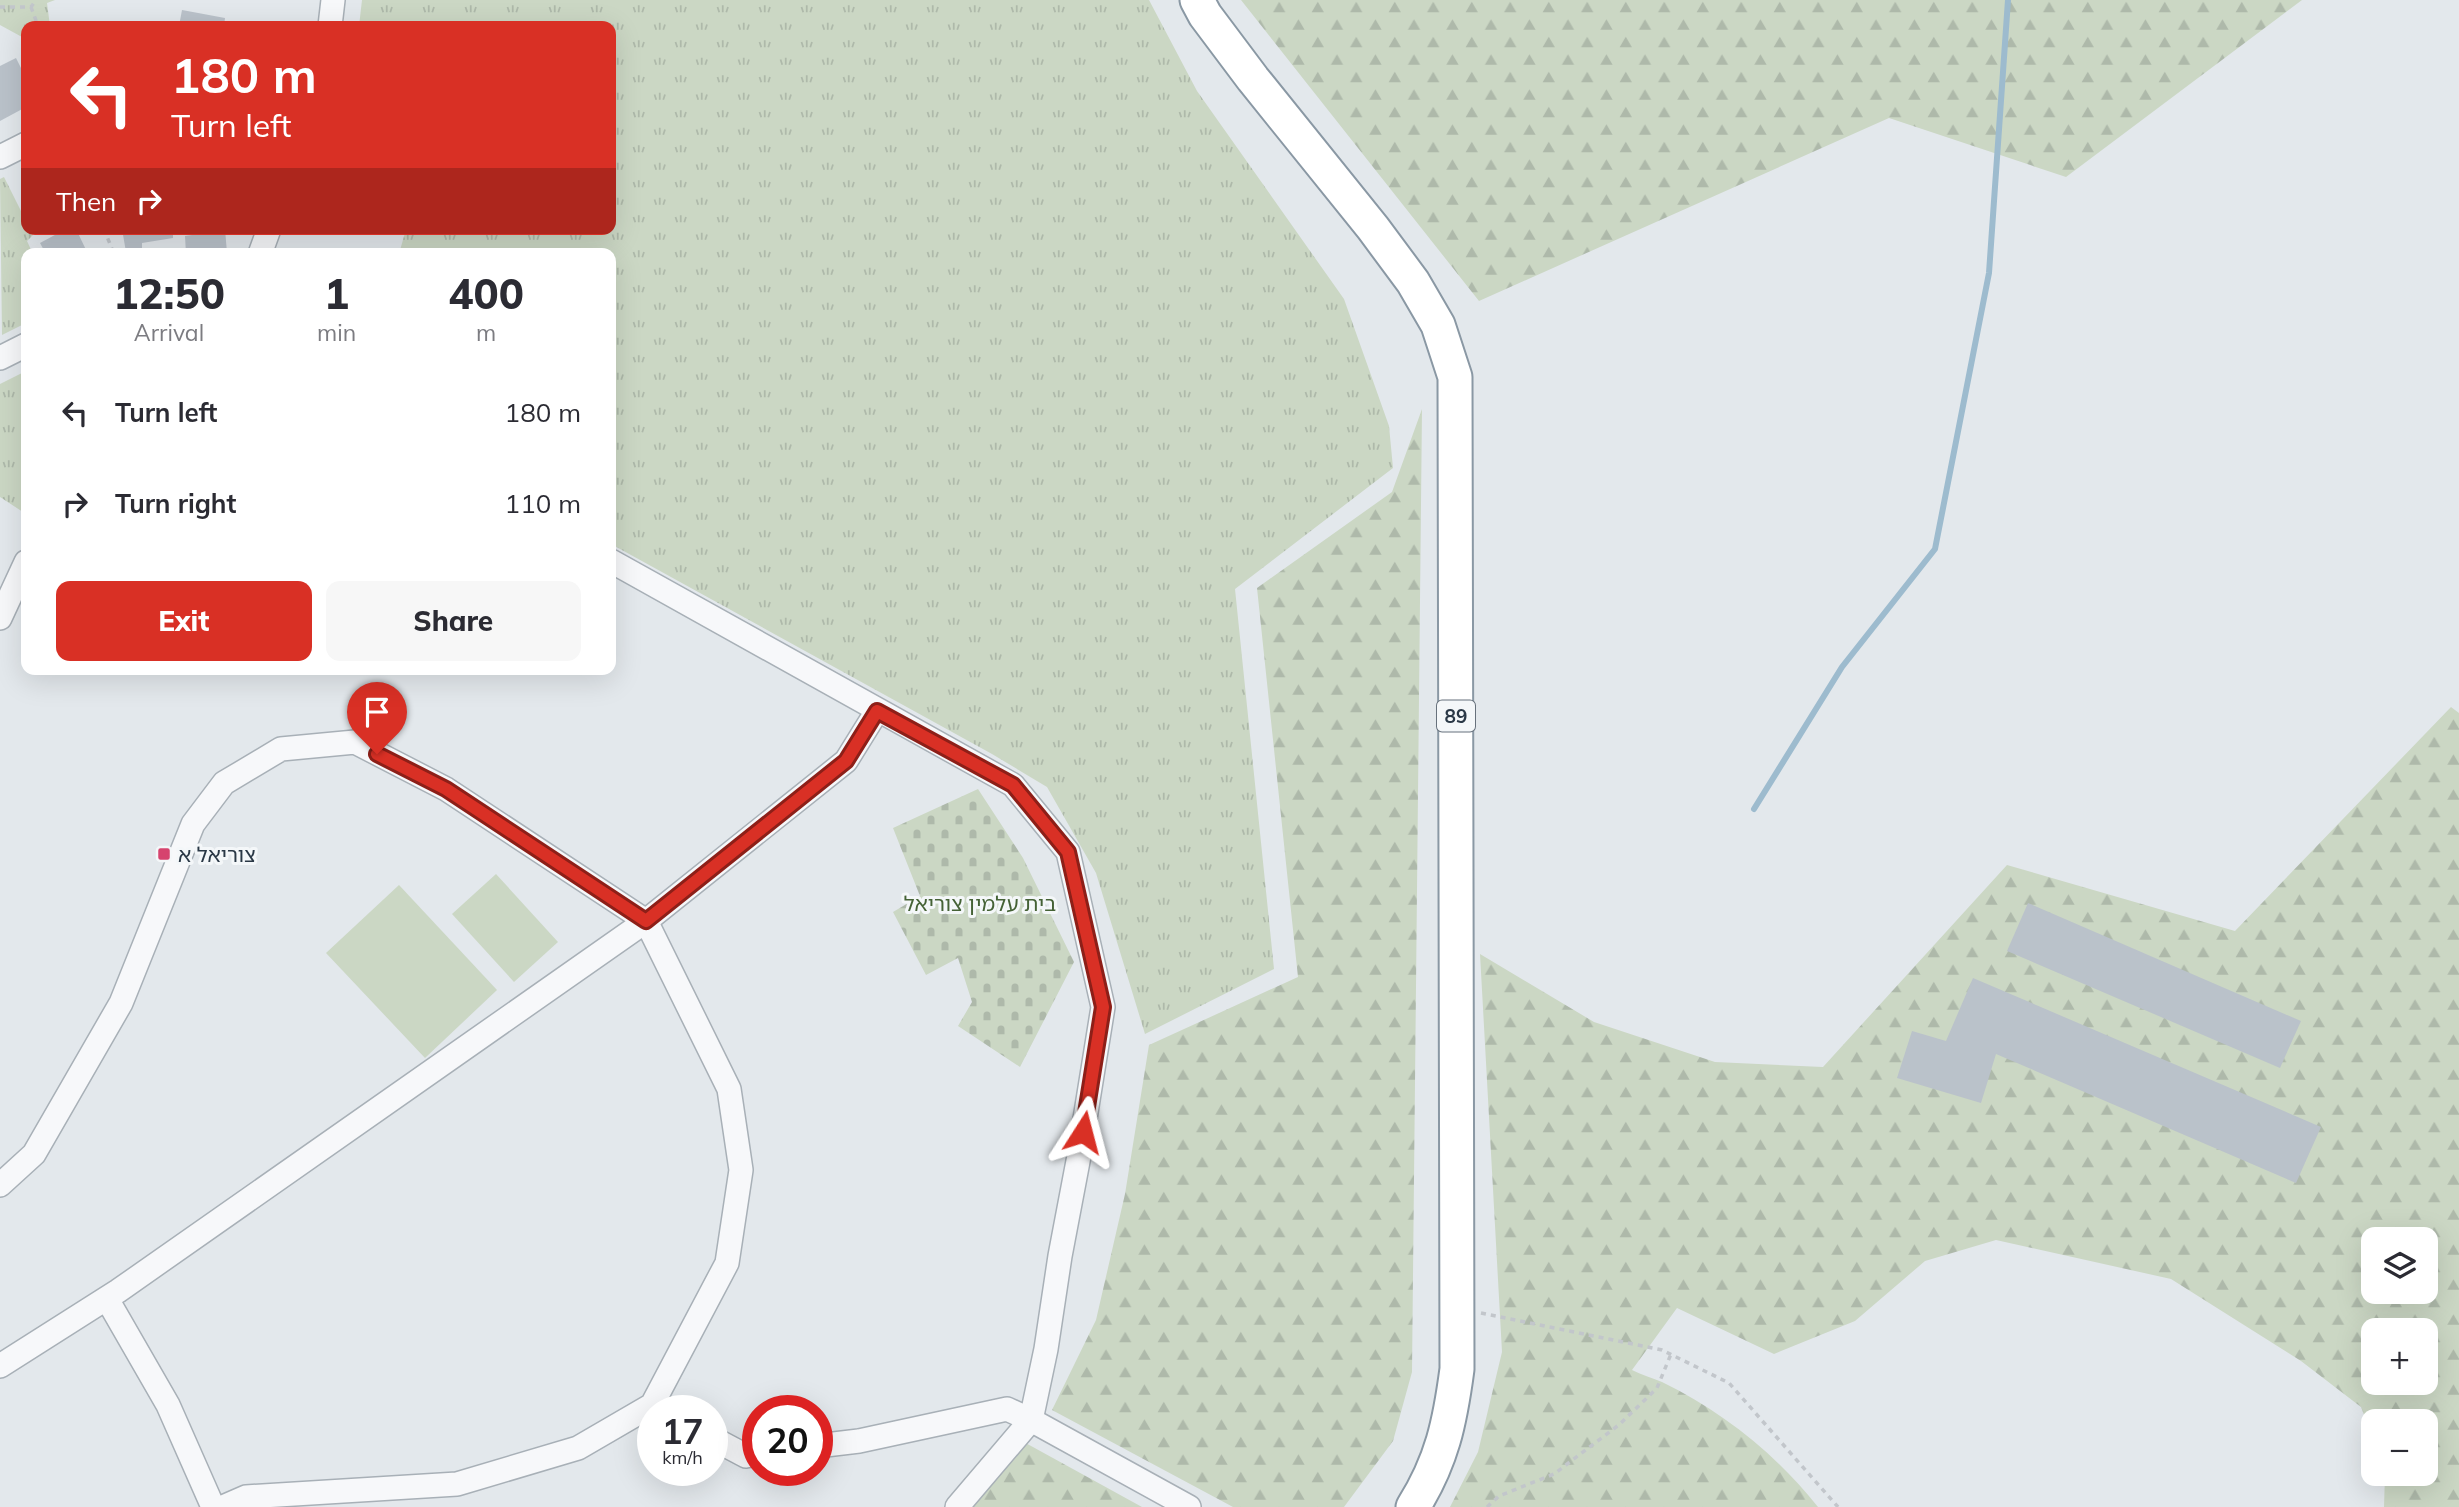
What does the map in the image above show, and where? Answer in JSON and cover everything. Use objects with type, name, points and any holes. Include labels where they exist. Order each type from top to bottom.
[{"type":"highway","name":"89","points":[[1197,0],[1205,15],[1253,79],[1413,282],[1438,325],[1455,377],[1457,1369],[1449,1424],[1430,1480],[1413,1507]]},
{"type":"street","points":[[331,21],[333,0]]},
{"type":"street","points":[[0,157],[21,146]]},
{"type":"street","points":[[0,358],[21,348]]},
{"type":"street","points":[[616,564],[1013,785],[1068,852],[1103,1007],[1046,1349],[1031,1420],[957,1507]]},
{"type":"street","points":[[0,618],[21,573]]},
{"type":"street","points":[[0,1366],[107,1299],[646,921],[846,761],[877,711]]},
{"type":"street","points":[[0,1185],[34,1154],[121,1003],[193,824],[224,783],[282,749],[355,742],[446,789],[646,921],[729,1089],[741,1170],[727,1263],[663,1395]]},
{"type":"street","points":[[107,1299],[168,1405],[213,1507]]},
{"type":"street","points":[[833,1444],[859,1441],[1007,1409],[1189,1507]]},
{"type":"street","points":[[223,1507],[246,1497],[457,1484],[578,1448],[637,1418]]},
{"type":"path","points":[[31,8],[36,0]]},
{"type":"path","points":[[0,7],[31,8]]},
{"type":"path","points":[[31,8],[36,21]]},
{"type":"path","points":[[1456,1308],[1662,1350],[1729,1383],[1839,1507]]},
{"type":"path","points":[[1487,1507],[1499,1496],[1554,1474],[1620,1424],[1657,1388],[1671,1354]]},
{"type":"green space","points":[[0,0],[55,0],[47,3],[49,21],[21,21],[21,36],[0,25]]},
{"type":"green space","points":[[362,0],[1149,0],[1197,91],[1344,299],[1389,426],[1393,468],[1235,589],[1274,969],[1145,1034],[1096,873],[1047,787],[616,547],[616,248],[401,248],[404,235],[616,235],[616,21],[360,21]]},
{"type":"green space","points":[[1241,0],[2302,0],[2066,177],[1889,118],[1479,301]]},
{"type":"green space","points":[[4,177],[21,211],[21,235],[33,235],[27,241],[30,248],[21,248],[21,326],[2,335],[0,179]]},
{"type":"green space","points":[[21,374],[21,511],[0,497],[0,384]]},
{"type":"green space","points":[[1422,409],[1412,1372],[1393,1441],[1344,1507],[1233,1507],[1052,1410],[1096,1320],[1125,1194],[1149,1045],[1298,977],[1257,588],[1392,492]]},
{"type":"green space","points":[[2451,707],[2459,713],[2459,1507],[2384,1507],[2385,1486],[2438,1486],[2438,1409],[2362,1409],[2301,1361],[2171,1279],[1996,1240],[1925,1261],[1855,1321],[1774,1354],[1677,1308],[1632,1370],[1662,1382],[1727,1421],[1784,1469],[1818,1507],[1450,1507],[1478,1452],[1502,1352],[1480,954],[1594,1022],[1715,1062],[1823,1067],[2007,865],[2235,931]]},
{"type":"green space","name":"בית עלמין צוריאל","points":[[978,789],[1023,858],[1074,962],[1020,1067],[958,1026],[972,1002],[958,958],[926,975],[893,912],[920,896],[893,828]]},
{"type":"green space","points":[[496,874],[558,942],[514,982],[452,914]]},
{"type":"green space","points":[[399,885],[497,990],[425,1058],[326,953]]},
{"type":"green space","points":[[1022,1441],[1142,1507],[970,1507]]},
{"type":"building","points":[[182,10],[225,18],[225,21],[180,21]]},
{"type":"building","points":[[16,58],[21,68],[21,110],[0,121],[0,66]]},
{"type":"building","points":[[55,235],[79,235],[85,248],[43,248],[40,243]]},
{"type":"building","points":[[123,235],[173,235],[173,238],[142,243],[142,248],[125,248]]},
{"type":"building","points":[[226,235],[227,248],[186,248],[185,236]]},
{"type":"building","points":[[2028,903],[2301,1021],[2280,1068],[2007,951]]},
{"type":"building","points":[[1973,978],[2321,1127],[2296,1183],[1996,1054],[1981,1103],[1897,1078],[1912,1031],[1946,1041]]},
{"type":"waterway","points":[[1754,809],[1842,667],[1935,549],[1989,273],[2008,0]]},
{"type":"place","name":"צוריאל א","points":[[164,854]]},
{"type":"route","points":[[377,754],[446,789],[646,921],[846,761],[877,711],[1013,785],[1068,852],[1103,1007],[1083,1132]]}]
